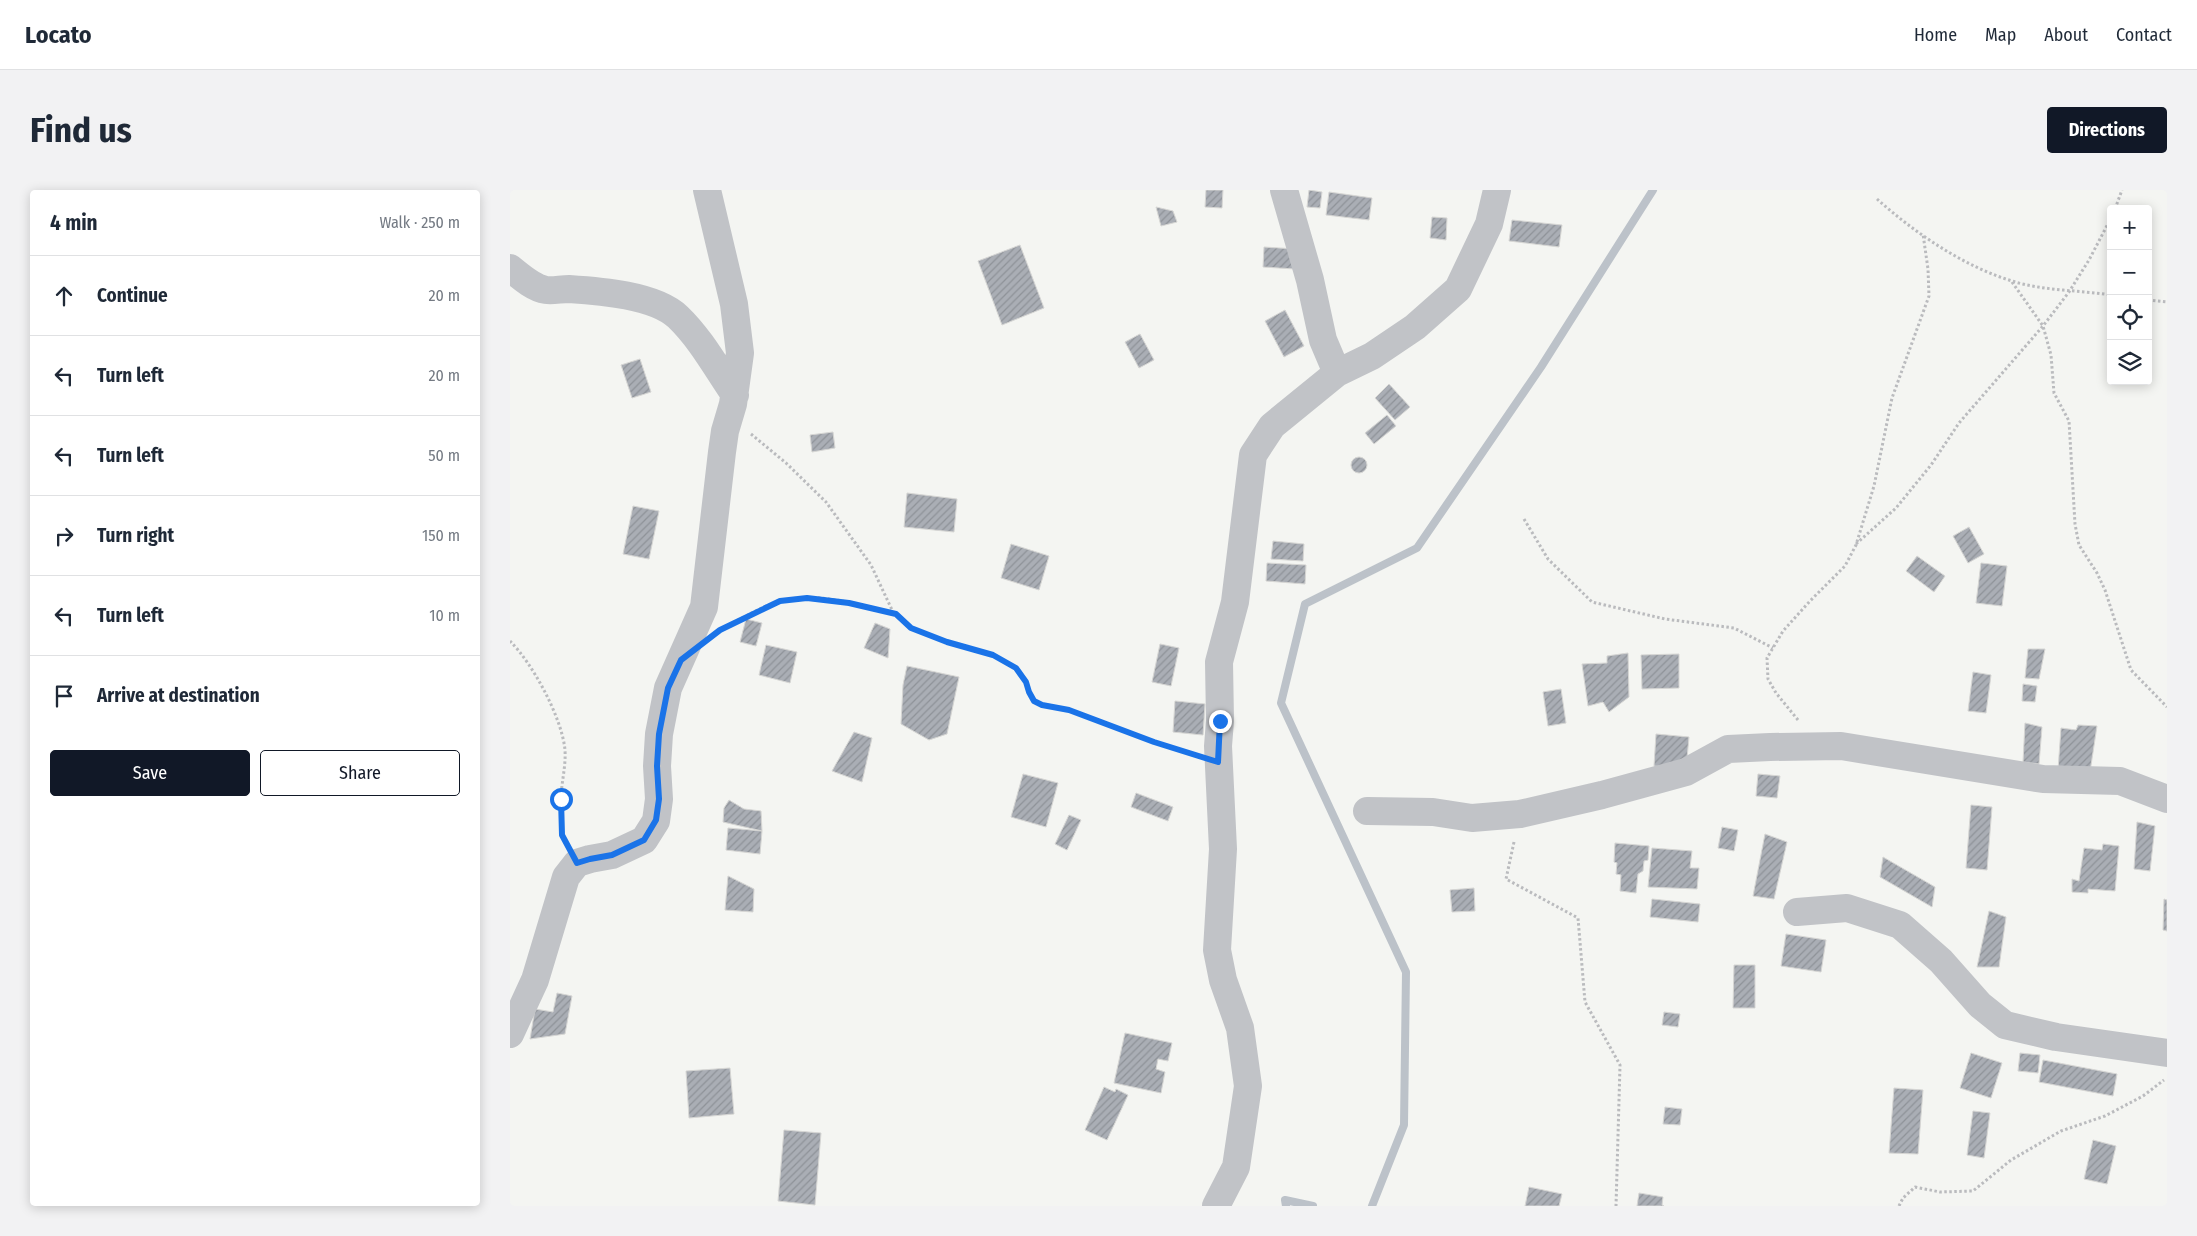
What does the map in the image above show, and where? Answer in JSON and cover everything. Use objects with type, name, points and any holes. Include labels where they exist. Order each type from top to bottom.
[{"type":"street","points":[[510,1034],[535,980],[566,877],[577,863],[612,855],[644,840],[656,820],[659,799],[657,766],[659,734],[668,688],[704,607],[724,438],[734,399],[740,353],[734,304],[707,190]]},
{"type":"street","points":[[1284,190],[1310,280],[1323,340],[1337,373]]},
{"type":"street","points":[[1216,1206],[1236,1167],[1248,1086],[1240,1028],[1223,980],[1217,950],[1223,849],[1218,762],[1220,721],[1219,662],[1235,602],[1253,455],[1272,426],[1337,373],[1372,356],[1394,342],[1415,327],[1458,289],[1489,224],[1497,190]]},
{"type":"street","points":[[510,268],[524,279],[544,290],[568,289],[617,294],[656,303],[678,317],[700,342],[734,399]]},
{"type":"street","points":[[1367,811],[1434,812],[1472,818],[1520,814],[1574,802],[1686,772],[1728,749],[1770,747],[1841,746],[2043,779],[2120,781],[2167,799]]},
{"type":"street","points":[[1797,912],[1847,908],[1900,925],[1941,961],[1980,1005],[2005,1025],[2056,1037],[2167,1053]]},
{"type":"path","points":[[2117,205],[2122,190]]},
{"type":"path","points":[[1877,199],[1897,217],[1968,263],[2012,282],[2069,292],[2107,295]]},
{"type":"path","points":[[1856,545],[1896,508],[1931,465],[1959,423],[2043,326],[2069,292],[2107,226]]},
{"type":"path","points":[[1799,721],[1776,693],[1768,679],[1767,658],[1783,631],[1845,566],[1856,545],[1874,486],[1892,398],[1929,296],[1928,269],[1922,234]]},
{"type":"path","points":[[2012,282],[2043,326],[2050,355],[2054,392],[2069,421],[2075,524],[2079,545],[2097,573],[2105,590],[2131,670],[2167,707]]},
{"type":"path","points":[[2152,300],[2167,302]]},
{"type":"path","points":[[734,399],[749,433],[786,463],[826,502],[871,565],[896,614],[911,628],[947,642],[993,655],[1016,668],[1026,682],[1034,701],[1042,705],[1069,710],[1154,742],[1218,762]]},
{"type":"path","points":[[1524,519],[1548,559],[1592,602],[1665,619],[1734,628],[1773,648]]},
{"type":"path","points":[[720,630],[780,601],[807,598],[849,603],[896,614]]},
{"type":"path","points":[[510,641],[518,649],[539,683],[557,719],[565,749],[565,778],[561,799],[562,835],[577,863]]},
{"type":"path","points":[[1520,814],[1506,879],[1578,918],[1585,1002],[1620,1065],[1616,1206]]},
{"type":"path","points":[[1899,1206],[1903,1198],[1915,1187],[1940,1192],[1973,1191],[2011,1160],[2061,1130],[2105,1116],[2143,1096],[2167,1078]]},
{"type":"building","points":[[1206,190],[1223,190],[1222,208],[1205,207]]},
{"type":"building","points":[[1309,190],[1322,192],[1320,208],[1307,207]]},
{"type":"building","points":[[1329,192],[1372,198],[1369,220],[1326,215]]},
{"type":"building","points":[[1156,207],[1173,211],[1177,222],[1161,226]]},
{"type":"building","points":[[1432,217],[1447,218],[1446,240],[1430,238]]},
{"type":"building","points":[[1512,220],[1562,225],[1559,247],[1509,241]]},
{"type":"building","points":[[1020,245],[1044,308],[1002,325],[978,261]]},
{"type":"building","points":[[1264,247],[1296,249],[1295,269],[1263,267]]},
{"type":"building","points":[[1285,310],[1304,346],[1284,357],[1265,321]]},
{"type":"building","points":[[1140,334],[1154,360],[1139,368],[1125,342]]},
{"type":"building","points":[[640,359],[651,392],[632,398],[621,365]]},
{"type":"building","points":[[1389,384],[1410,407],[1395,420],[1375,398]]},
{"type":"building","points":[[1387,415],[1396,426],[1374,444],[1365,433]]},
{"type":"building","points":[[833,432],[835,448],[812,452],[810,435]]},
{"type":"building","points":[[1356,457],[1362,457],[1367,462],[1365,471],[1356,473],[1351,468],[1351,462]]},
{"type":"building","points":[[907,493],[957,499],[954,532],[904,527]]},
{"type":"building","points":[[633,506],[659,511],[649,559],[623,554]]},
{"type":"building","points":[[1969,527],[1984,554],[1968,563],[1953,536]]},
{"type":"building","points":[[1273,541],[1304,544],[1303,561],[1271,559]]},
{"type":"building","points":[[1011,544],[1049,556],[1039,590],[1001,578]]},
{"type":"building","points":[[1917,556],[1945,576],[1934,592],[1906,571]]},
{"type":"building","points":[[1267,563],[1306,565],[1305,584],[1266,581]]},
{"type":"building","points":[[1981,563],[2007,566],[2002,606],[1976,603]]},
{"type":"building","points":[[746,619],[762,623],[756,646],[740,642]]},
{"type":"building","points":[[875,623],[890,629],[888,658],[864,648]]},
{"type":"building","points":[[1160,644],[1179,648],[1171,686],[1152,682]]},
{"type":"building","points":[[766,645],[797,652],[790,683],[759,675]]},
{"type":"building","points":[[2028,649],[2045,649],[2039,679],[2025,678]]},
{"type":"building","points":[[1628,653],[1629,697],[1609,712],[1603,702],[1588,706],[1582,664],[1607,663],[1607,656]]},
{"type":"building","points":[[1679,654],[1679,688],[1642,689],[1641,655]]},
{"type":"building","points":[[907,666],[959,677],[947,734],[929,740],[901,724],[903,685]]},
{"type":"building","points":[[1973,672],[1991,675],[1986,713],[1968,711]]},
{"type":"building","points":[[2023,684],[2037,686],[2035,702],[2022,701]]},
{"type":"building","points":[[1561,689],[1566,723],[1548,726],[1543,692]]},
{"type":"building","points":[[1175,701],[1205,704],[1203,735],[1173,732]]},
{"type":"building","points":[[2025,723],[2042,727],[2039,764],[2023,762]]},
{"type":"building","points":[[2078,725],[2097,726],[2090,772],[2058,770],[2061,728],[2076,730]]},
{"type":"building","points":[[854,732],[872,738],[862,782],[832,771]]},
{"type":"building","points":[[1656,734],[1689,737],[1686,769],[1654,766]]},
{"type":"building","points":[[1023,774],[1058,783],[1046,827],[1011,817]]},
{"type":"building","points":[[1758,774],[1780,776],[1777,798],[1756,796]]},
{"type":"building","points":[[1136,793],[1173,807],[1168,821],[1131,807]]},
{"type":"building","points":[[729,800],[744,809],[761,811],[762,831],[723,822],[724,808]]},
{"type":"building","points":[[1971,805],[1992,807],[1987,870],[1966,868]]},
{"type":"building","points":[[1069,815],[1081,820],[1067,850],[1055,844]]},
{"type":"building","points":[[2137,822],[2155,826],[2150,871],[2134,869]]},
{"type":"building","points":[[1722,827],[1738,830],[1734,851],[1718,848]]},
{"type":"building","points":[[728,828],[762,831],[760,854],[726,850]]},
{"type":"building","points":[[1765,834],[1787,842],[1774,899],[1753,896]]},
{"type":"building","points":[[1615,843],[1649,846],[1648,860],[1644,861],[1643,871],[1638,874],[1636,893],[1620,891],[1621,875],[1616,874],[1617,863],[1614,862]]},
{"type":"building","points":[[2103,844],[2119,846],[2115,891],[2088,889],[2088,893],[2072,892],[2072,879],[2079,881],[2084,848],[2102,850]]},
{"type":"building","points":[[1652,848],[1692,851],[1690,868],[1699,868],[1697,889],[1648,887]]},
{"type":"building","points":[[1883,857],[1935,887],[1932,907],[1880,877]]},
{"type":"building","points":[[728,876],[754,889],[753,912],[725,910]]},
{"type":"building","points":[[1474,888],[1475,911],[1452,912],[1450,890]]},
{"type":"building","points":[[1652,899],[1700,904],[1698,922],[1650,917]]},
{"type":"building","points":[[2164,899],[2167,900],[2167,931],[2163,930]]},
{"type":"building","points":[[1989,911],[2006,917],[1999,967],[1977,967]]},
{"type":"building","points":[[1786,934],[1826,940],[1821,972],[1781,966]]},
{"type":"building","points":[[1734,965],[1755,965],[1755,1008],[1733,1008]]},
{"type":"building","points":[[557,993],[572,996],[565,1034],[530,1039],[535,1009],[553,1012]]},
{"type":"building","points":[[1664,1012],[1680,1014],[1678,1027],[1662,1025]]},
{"type":"building","points":[[1125,1033],[1172,1043],[1168,1061],[1158,1059],[1156,1069],[1165,1072],[1161,1093],[1114,1083]]},
{"type":"building","points":[[1971,1053],[2002,1063],[1991,1098],[1960,1088]]},
{"type":"building","points":[[2020,1053],[2040,1055],[2038,1073],[2018,1071]]},
{"type":"building","points":[[2043,1060],[2117,1074],[2113,1096],[2039,1082]]},
{"type":"building","points":[[730,1068],[734,1114],[689,1118],[686,1071]]},
{"type":"building","points":[[1104,1087],[1115,1092],[1116,1089],[1128,1095],[1107,1140],[1085,1130]]},
{"type":"building","points":[[1894,1088],[1923,1090],[1918,1154],[1889,1153]]},
{"type":"building","points":[[1665,1107],[1682,1109],[1680,1125],[1663,1124]]},
{"type":"building","points":[[1973,1111],[1990,1113],[1984,1158],[1967,1155]]},
{"type":"building","points":[[784,1130],[821,1133],[815,1205],[778,1201]]},
{"type":"building","points":[[2093,1140],[2116,1146],[2107,1184],[2084,1179]]},
{"type":"building","points":[[1529,1187],[1562,1194],[1559,1206],[1525,1206]]},
{"type":"building","points":[[1639,1193],[1663,1197],[1662,1205],[1664,1206],[1637,1206]]},
{"type":"waterway","points":[[1372,1206],[1404,1125],[1406,972],[1281,703],[1305,604],[1417,548],[1541,367],[1653,190]]},
{"type":"waterway","points":[[1286,1206],[1285,1200],[1313,1206]]},
{"type":"route","points":[[561,799],[562,835],[577,863],[612,855],[644,840],[656,820],[659,799],[657,766],[659,734],[668,688],[681,660],[720,630],[780,601],[807,598],[849,603],[896,614],[911,628],[947,642],[993,655],[1016,668],[1026,682],[1034,701],[1042,705],[1069,710],[1111,724],[1154,742],[1218,762],[1220,721]]}]
